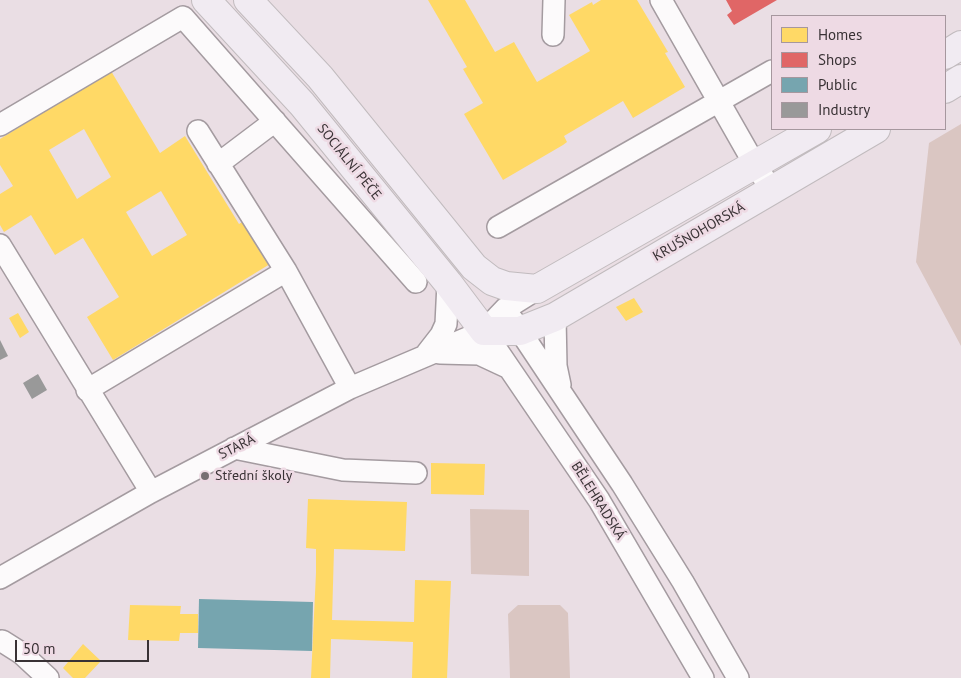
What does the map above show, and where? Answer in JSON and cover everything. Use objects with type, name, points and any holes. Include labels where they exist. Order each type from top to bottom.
[{"type":"main road","name":"SOCIÁLNÍ PÉČE","points":[[206,0],[302,104],[448,283],[484,331]]},
{"type":"main road","points":[[248,0],[320,77],[474,267],[492,281],[506,286],[538,289],[815,130]]},
{"type":"main road","points":[[946,54],[961,45]]},
{"type":"main road","points":[[946,88],[961,79]]},
{"type":"main road","name":"KRUŠNOHORSKÁ","points":[[512,320],[555,317],[874,130]]},
{"type":"main road","points":[[484,331],[512,320]]},
{"type":"street","points":[[553,35],[554,0]]},
{"type":"street","points":[[661,0],[755,165],[772,190]]},
{"type":"street","points":[[0,125],[183,16],[416,282]]},
{"type":"street","points":[[498,227],[771,72]]},
{"type":"street","points":[[218,164],[275,121]]},
{"type":"street","points":[[198,131],[286,271],[350,388]]},
{"type":"street","points":[[0,245],[151,492]]},
{"type":"street","points":[[474,267],[512,320],[538,289]]},
{"type":"street","points":[[87,390],[286,271]]},
{"type":"street","points":[[427,354],[441,335],[446,324],[448,283]]},
{"type":"street","name":"BĚLEHRADSKÁ","points":[[555,317],[556,366],[562,393]]},
{"type":"street","name":"BĚLEHRADSKÁ","points":[[512,320],[562,393],[673,566],[738,678]]},
{"type":"street","name":"BĚLEHRADSKÁ","points":[[484,331],[599,500],[703,678]]},
{"type":"street","name":"STARÁ","points":[[0,578],[151,492],[350,388],[484,331]]},
{"type":"street","name":"STARÁ","points":[[427,354],[471,353],[490,358],[511,370]]},
{"type":"street","points":[[234,448],[343,470],[416,473]]},
{"type":"street","points":[[0,642],[2,641],[21,653],[48,678]]},
{"type":"shaded area","points":[[961,124],[961,346],[916,262],[929,143]]},
{"type":"shaded area","points":[[470,509],[529,510],[529,576],[471,574]]},
{"type":"shaded area","points":[[518,605],[560,605],[568,613],[570,678],[510,678],[508,614]]},
{"type":"building: Homes","points":[[428,0],[465,0],[495,52],[514,42],[537,82],[590,51],[569,15],[592,2],[593,5],[601,0],[637,0],[668,52],[665,53],[685,87],[633,118],[623,101],[564,136],[567,142],[563,145],[503,180],[464,114],[483,103],[463,69],[467,67]]},
{"type":"building: Homes","points":[[111,71],[160,153],[185,136],[239,224],[244,221],[270,264],[113,360],[87,317],[119,297],[83,238],[55,255],[31,215],[4,232],[0,225],[0,194],[13,186],[0,165],[0,139]],"holes":[[[84,129],[111,177],[77,199],[49,150]],[[161,191],[187,235],[152,256],[126,212]]]},
{"type":"building: Homes","points":[[634,298],[643,312],[626,321],[616,307]]},
{"type":"building: Homes","points":[[18,313],[29,332],[20,338],[9,318]]},
{"type":"building: Homes","points":[[431,463],[485,464],[484,495],[431,494]]},
{"type":"building: Homes","points":[[308,499],[407,502],[405,551],[334,549],[332,620],[414,622],[415,580],[451,581],[447,678],[412,678],[413,642],[331,639],[330,678],[311,678],[316,549],[306,548]]},
{"type":"building: Homes","points":[[130,605],[181,606],[180,614],[198,614],[198,633],[180,633],[179,641],[128,640]]},
{"type":"building: Homes","points":[[83,644],[101,661],[85,678],[73,678],[63,668]]},
{"type":"building: Shops","points":[[726,0],[777,0],[734,25],[727,15],[732,11]]},
{"type":"building: Public","points":[[199,599],[313,602],[312,651],[198,648]]},
{"type":"building: Industry","points":[[0,340],[8,356],[0,360]]},
{"type":"building: Industry","points":[[38,374],[47,390],[32,399],[23,383]]},
{"type":"place","name":"Střední školy","points":[[205,476]]}]
